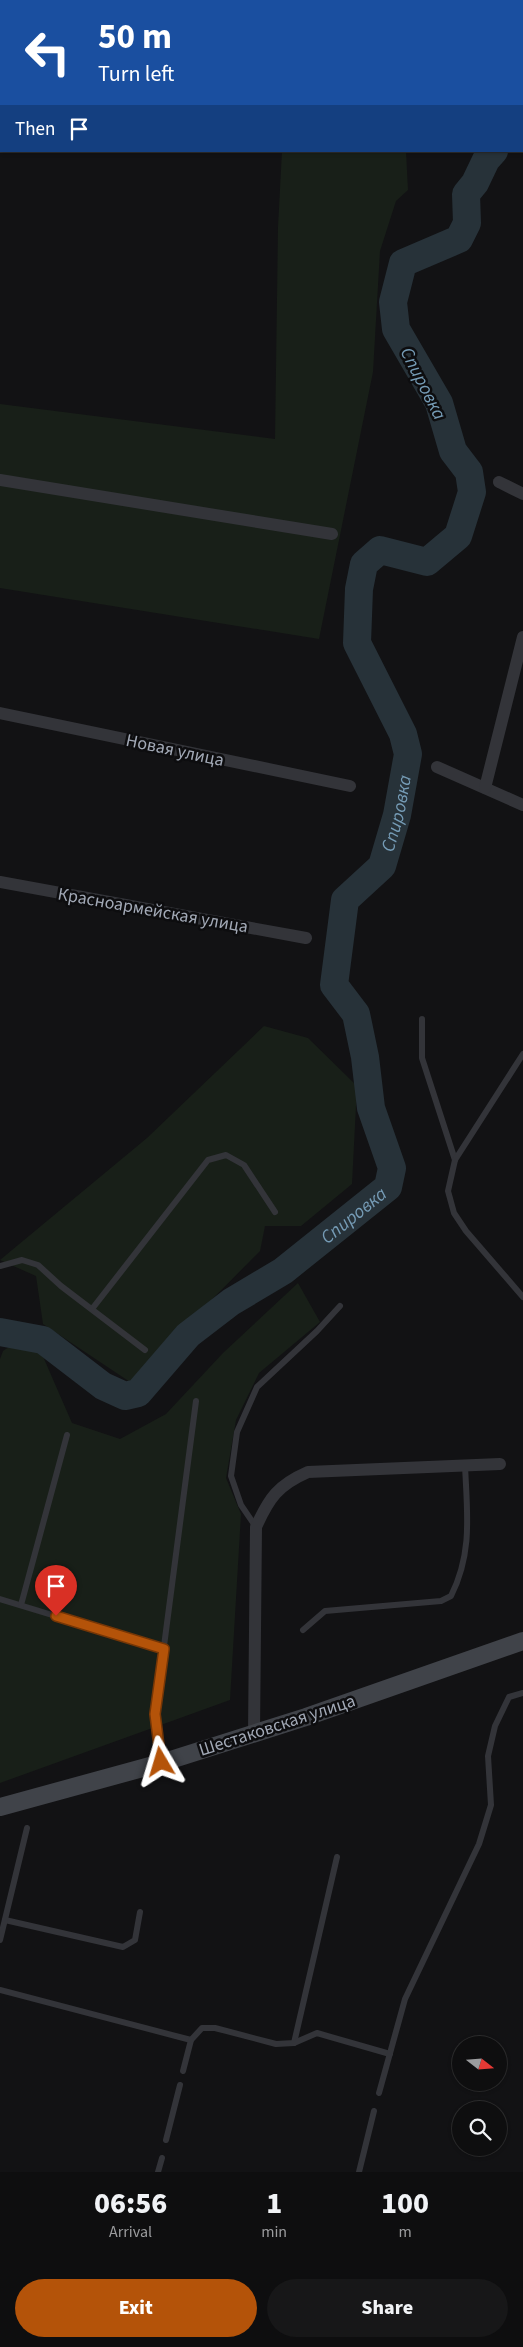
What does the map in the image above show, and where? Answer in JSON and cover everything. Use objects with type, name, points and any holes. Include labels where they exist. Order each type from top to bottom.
[{"type":"main road","name":"Шестаковская улица","points":[[0,1808],[254,1733],[523,1642]]},
{"type":"street","points":[[0,480],[332,534]]},
{"type":"street","points":[[499,482],[523,494]]},
{"type":"street","points":[[485,788],[523,637]]},
{"type":"street","name":"Новая улица","points":[[0,713],[350,786]]},
{"type":"street","points":[[438,767],[523,805]]},
{"type":"street","name":"Красноармейская улица","points":[[0,882],[306,938]]},
{"type":"street","points":[[254,1733],[256,1527],[268,1500],[290,1480],[308,1472],[500,1464]]},
{"type":"lane","points":[[422,1019],[422,1058],[455,1160]]},
{"type":"lane","points":[[523,1054],[455,1160],[448,1191],[454,1213],[466,1231],[523,1297]]},
{"type":"lane","points":[[92,1309],[208,1160],[226,1154],[244,1165],[275,1212]]},
{"type":"lane","points":[[0,1266],[22,1260],[38,1265],[145,1350]]},
{"type":"lane","points":[[256,1527],[241,1505],[231,1476],[238,1432],[257,1387],[317,1331],[340,1306]]},
{"type":"lane","points":[[161,1762],[155,1714],[196,1401]]},
{"type":"lane","points":[[21,1605],[67,1435]]},
{"type":"lane","points":[[303,1630],[325,1611],[441,1601],[451,1596],[465,1562],[468,1534],[465,1465]]},
{"type":"lane","points":[[0,1599],[164,1649]]},
{"type":"lane","points":[[379,2093],[405,1999],[479,1844],[491,1804],[488,1756],[494,1726],[509,1697],[523,1693]]},
{"type":"lane","points":[[0,1940],[27,1828]]},
{"type":"lane","points":[[294,2043],[337,1857]]},
{"type":"lane","points":[[5,1920],[123,1947],[134,1940],[140,1912]]},
{"type":"lane","points":[[0,1990],[191,2040]]},
{"type":"lane","points":[[183,2072],[191,2040],[202,2028],[215,2028],[276,2044],[294,2043],[317,2033],[390,2054]]},
{"type":"lane","points":[[166,2140],[180,2085]]},
{"type":"lane","points":[[359,2172],[374,2110]]},
{"type":"lane","points":[[158,2172],[162,2158]]},
{"type":"shaded area","points":[[282,152],[406,152],[408,190],[396,201],[380,251],[373,372],[319,639],[0,588],[0,404],[275,439],[278,227]]},
{"type":"shaded area","points":[[264,1026],[308,1038],[357,1086],[352,1184],[301,1226],[265,1226],[260,1251],[130,1382],[43,1324],[36,1276],[0,1260],[147,1138]]},
{"type":"shaded area","points":[[298,1283],[320,1322],[259,1373],[236,1420],[226,1478],[241,1514],[230,1700],[0,1783],[0,1359],[3,1351],[19,1340],[38,1345],[72,1423],[120,1439],[166,1414],[223,1353]]},
{"type":"waterway","name":"Спировка","points":[[0,1332],[43,1340],[103,1386],[125,1396],[138,1393],[188,1335],[231,1302],[283,1271],[388,1187],[392,1168],[371,1108],[365,1057],[356,1014],[334,985],[345,900],[382,866],[397,815],[408,754],[403,734],[357,643],[359,589],[364,564],[380,550],[427,562],[458,536],[472,492],[469,472],[453,451],[439,403],[396,329],[393,302],[403,263],[459,239],[467,223],[466,194],[475,183],[486,160],[493,152]]},
{"type":"route","points":[[56,1616],[164,1649],[155,1714],[161,1762]]}]
